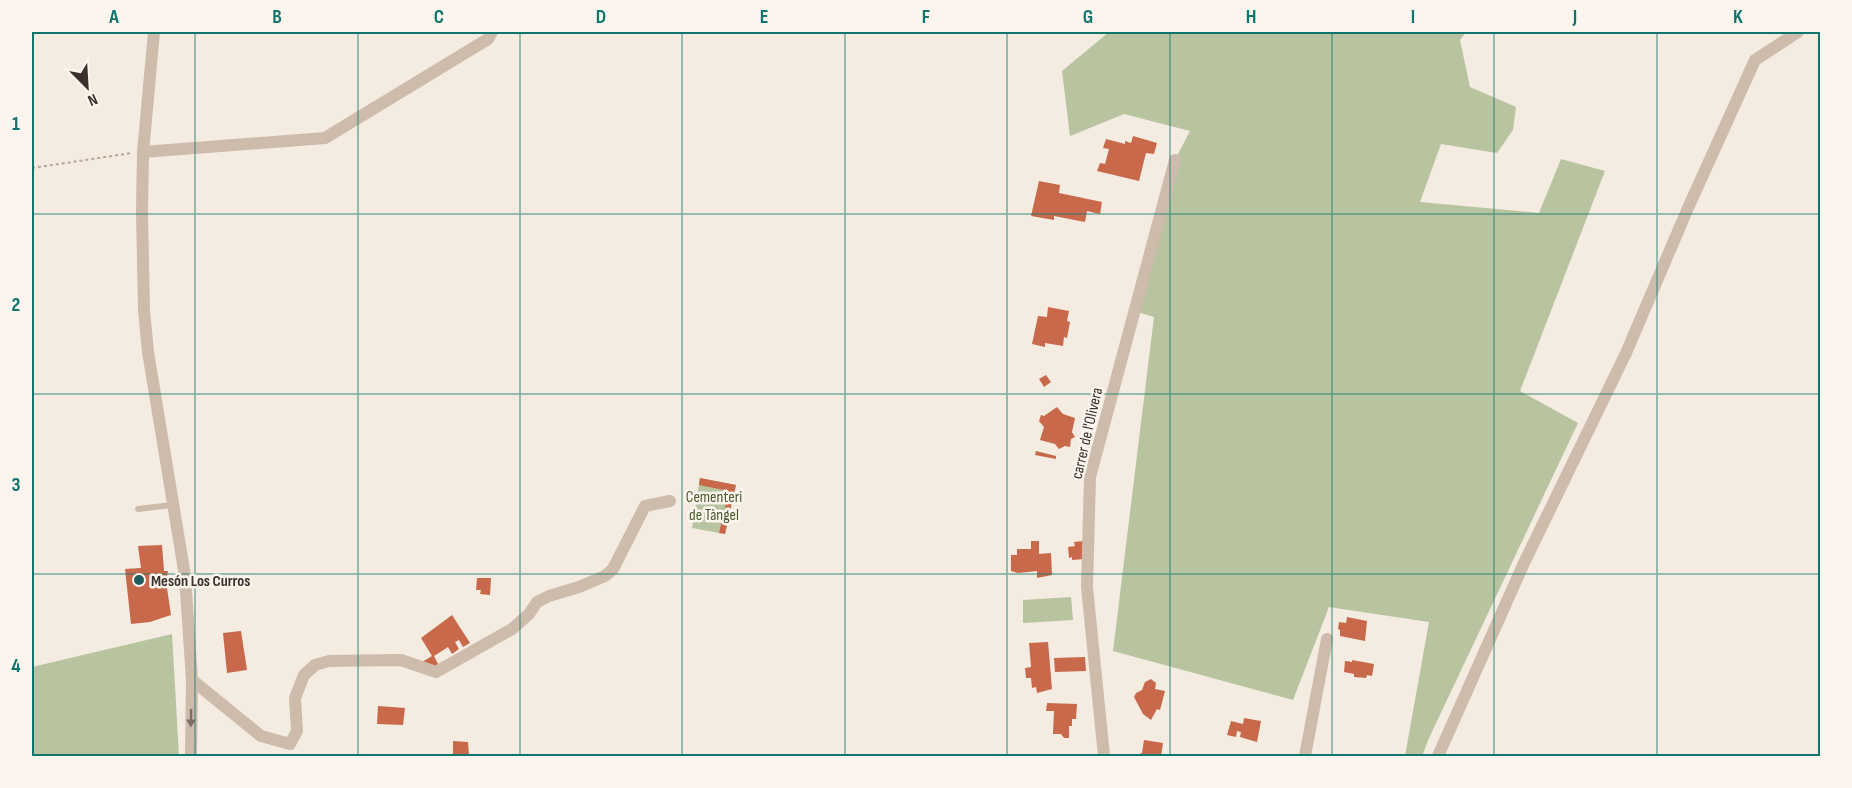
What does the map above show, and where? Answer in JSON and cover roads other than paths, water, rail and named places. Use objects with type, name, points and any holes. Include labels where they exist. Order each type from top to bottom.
[{"type":"street","points":[[154,32],[143,152],[144,310],[148,352],[185,576],[192,680],[191,756]]},
{"type":"street","points":[[143,152],[325,138],[488,39],[492,32]]},
{"type":"street","points":[[1438,756],[1524,563],[1626,353],[1755,60],[1798,32]]},
{"type":"street","name":"carrer de l'Olivera","points":[[1104,756],[1087,587],[1090,477],[1175,160]]},
{"type":"street","points":[[192,680],[261,736],[290,744],[297,731],[295,698],[304,675],[315,665],[329,662],[401,660],[436,672],[513,629],[529,614],[537,602],[605,576],[613,569],[645,506],[670,501]]},
{"type":"street","points":[[1305,756],[1327,639]]},
{"type":"lane","points":[[138,510],[172,505]]},
{"type":"place","name":"Mesón Los Curros","points":[[139,580]]},
{"type":"park label","name":"Cementeri de Tàngel","points":[[714,505]]}]
